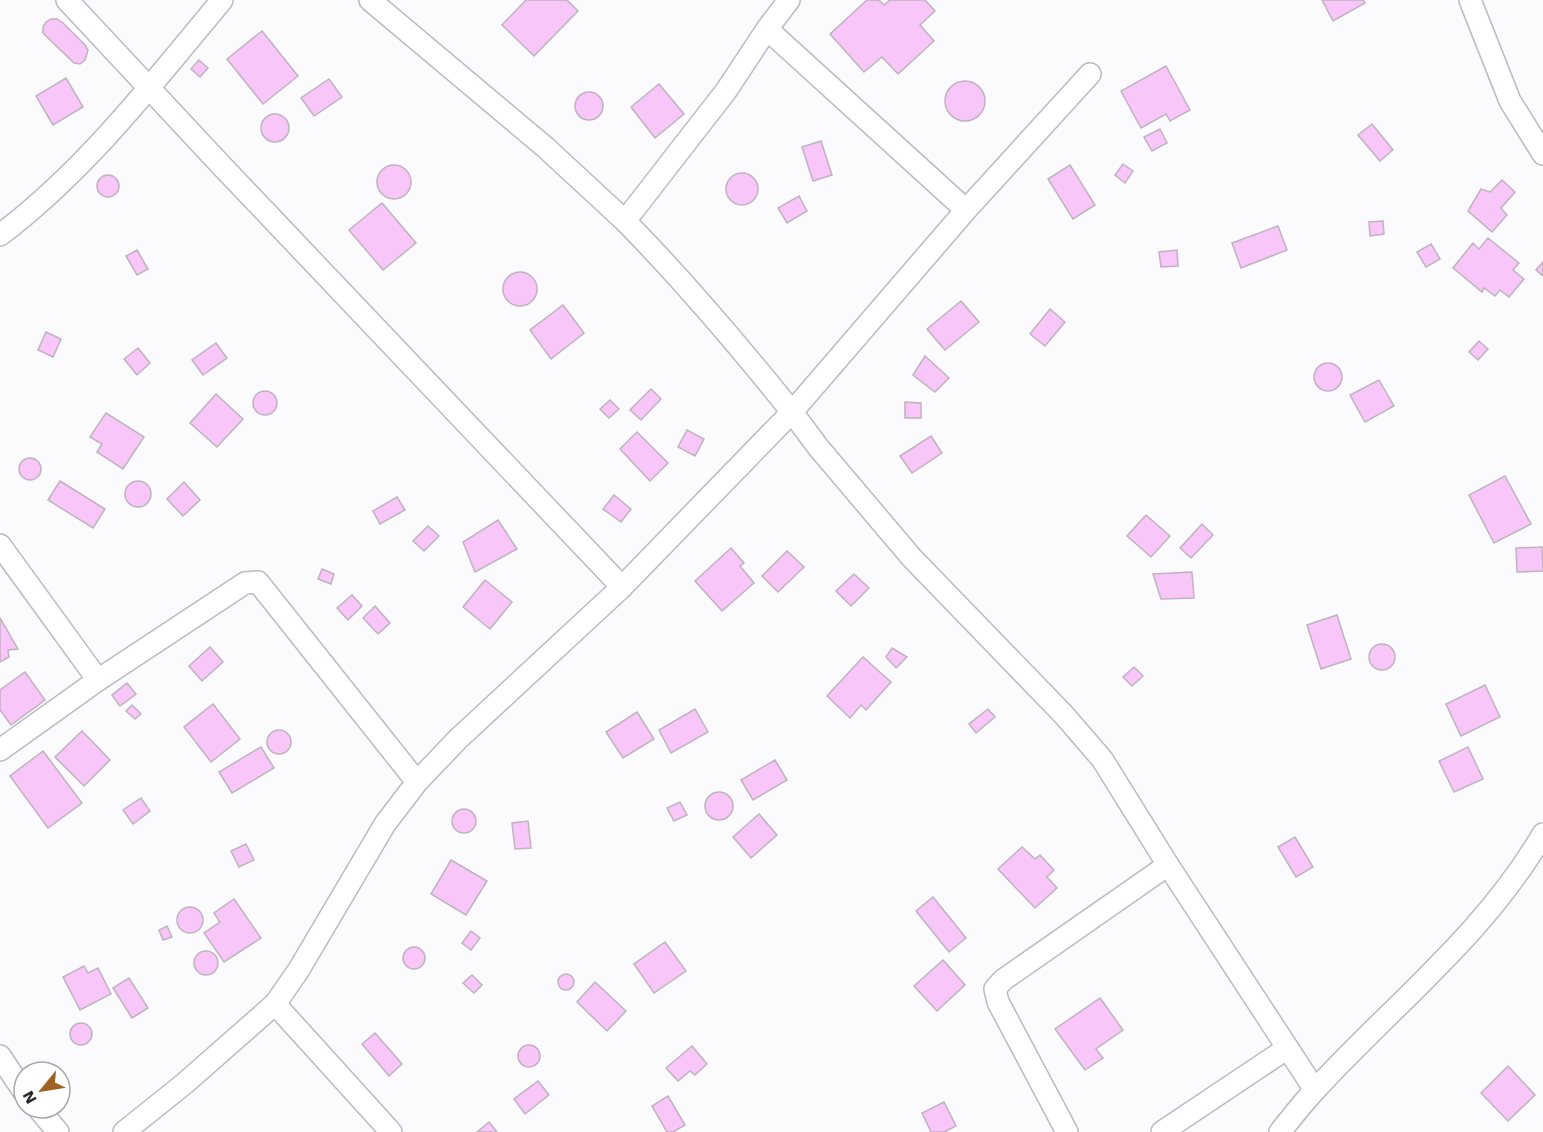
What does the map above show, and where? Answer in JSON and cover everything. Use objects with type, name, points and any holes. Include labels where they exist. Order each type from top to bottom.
[{"type":"street","points":[[67,0],[622,587]]},
{"type":"street","points":[[0,235],[34,208],[77,167],[149,88],[222,0]]},
{"type":"street","points":[[370,0],[528,133],[626,221],[714,317],[912,558],[1089,742],[1286,1049],[1315,1090]]},
{"type":"street","points":[[626,221],[726,91],[789,0]]},
{"type":"street","points":[[1470,0],[1510,101],[1543,154]]},
{"type":"street","points":[[767,29],[966,210]]},
{"type":"street","points":[[124,1132],[220,1054],[275,1004],[298,971],[385,824],[417,782],[458,739],[622,587],[792,412],[966,210],[1090,74]]},
{"type":"street","points":[[0,545],[98,680]]},
{"type":"street","points":[[0,750],[98,680],[245,583],[258,582],[417,782]]},
{"type":"street","points":[[1280,1132],[1315,1090],[1454,950],[1500,898],[1543,834]]},
{"type":"street","points":[[1067,1132],[998,1002],[995,989],[1003,980],[1168,865]]},
{"type":"street","points":[[275,1004],[391,1132]]},
{"type":"street","points":[[1162,1132],[1286,1049]]},
{"type":"street","points":[[0,1056],[12,1074]]},
{"type":"street","points":[[48,1120],[58,1132]]},
{"type":"building","points":[[526,0],[567,0],[578,11],[534,56],[502,25]]},
{"type":"building","points":[[867,0],[879,0],[884,5],[890,0],[925,0],[935,11],[920,25],[934,41],[898,74],[882,57],[864,72],[830,34]]},
{"type":"building","points":[[1322,0],[1363,0],[1365,3],[1333,21]]},
{"type":"building","points":[[51,19],[57,19],[63,23],[85,45],[88,50],[85,60],[80,64],[74,63],[43,33],[43,27]]},
{"type":"building","points":[[262,31],[298,76],[263,104],[227,59]]},
{"type":"building","points":[[199,60],[208,68],[200,77],[191,69]]},
{"type":"building","points":[[1166,66],[1190,110],[1170,121],[1166,114],[1141,128],[1121,91]]},
{"type":"building","points":[[66,78],[83,107],[53,125],[36,96]]},
{"type":"building","points":[[329,79],[342,97],[314,116],[301,98]]},
{"type":"building","points":[[965,81],[973,82],[979,87],[984,93],[984,109],[979,115],[973,120],[965,121],[957,120],[951,115],[946,109],[945,101],[946,93],[951,87],[957,82]]},
{"type":"building","points":[[659,84],[684,114],[655,138],[631,107]]},
{"type":"building","points":[[589,92],[599,96],[603,106],[599,116],[589,120],[579,116],[575,106],[579,96]]},
{"type":"building","points":[[275,114],[285,118],[289,128],[285,138],[275,142],[265,138],[261,128],[265,118]]},
{"type":"building","points":[[1372,124],[1393,150],[1380,161],[1358,135]]},
{"type":"building","points":[[1160,129],[1167,143],[1152,151],[1144,137]]},
{"type":"building","points":[[821,141],[832,175],[813,181],[802,147]]},
{"type":"building","points":[[1123,164],[1133,171],[1125,183],[1115,175]]},
{"type":"building","points":[[394,165],[406,170],[411,182],[406,194],[394,199],[382,194],[377,182],[382,170]]},
{"type":"building","points":[[1070,165],[1095,205],[1073,219],[1048,179]]},
{"type":"building","points":[[742,173],[753,178],[758,189],[753,200],[742,205],[731,200],[726,189],[731,178]]},
{"type":"building","points":[[108,175],[116,178],[119,186],[116,194],[108,197],[100,194],[97,186],[100,178]]},
{"type":"building","points":[[1502,180],[1515,192],[1501,208],[1507,215],[1492,232],[1468,211],[1481,189],[1490,192]]},
{"type":"building","points":[[799,196],[807,211],[787,223],[778,208]]},
{"type":"building","points":[[382,203],[416,243],[383,270],[349,230]]},
{"type":"building","points":[[1383,221],[1384,234],[1370,236],[1369,222]]},
{"type":"building","points":[[1278,226],[1287,250],[1241,268],[1232,243]]},
{"type":"building","points":[[1488,238],[1519,263],[1513,270],[1524,279],[1509,297],[1500,290],[1495,296],[1484,288],[1482,292],[1453,268],[1473,243],[1479,249]]},
{"type":"building","points":[[1431,244],[1440,259],[1426,267],[1417,252]]},
{"type":"building","points":[[137,250],[148,269],[137,275],[126,256]]},
{"type":"building","points":[[1177,250],[1178,266],[1161,267],[1159,252]]},
{"type":"building","points":[[1543,262],[1543,276],[1536,270]]},
{"type":"building","points":[[520,272],[532,277],[537,289],[532,301],[520,306],[508,301],[503,289],[508,277]]},
{"type":"building","points":[[961,301],[979,322],[945,350],[927,329]]},
{"type":"building","points":[[563,305],[584,333],[551,359],[530,330]]},
{"type":"building","points":[[1050,309],[1065,322],[1045,346],[1030,334]]},
{"type":"building","points":[[46,332],[61,339],[53,357],[38,350]]},
{"type":"building","points":[[1479,341],[1488,349],[1478,360],[1469,352]]},
{"type":"building","points":[[216,343],[227,358],[203,375],[192,360]]},
{"type":"building","points":[[138,348],[150,363],[137,375],[124,359]]},
{"type":"building","points":[[925,356],[949,378],[935,392],[913,375]]},
{"type":"building","points":[[1328,363],[1338,367],[1342,377],[1338,387],[1328,391],[1318,387],[1314,377],[1318,367]]},
{"type":"building","points":[[1379,380],[1394,406],[1365,422],[1350,395]]},
{"type":"building","points":[[651,389],[661,399],[641,420],[630,410]]},
{"type":"building","points":[[265,391],[274,394],[277,403],[274,412],[265,415],[256,412],[253,403],[256,394]]},
{"type":"building","points":[[216,394],[243,419],[217,447],[190,423]]},
{"type":"building","points":[[610,400],[619,409],[609,418],[600,409]]},
{"type":"building","points":[[905,402],[921,403],[921,418],[905,418]]},
{"type":"building","points":[[106,413],[144,437],[123,469],[97,452],[102,444],[90,437]]},
{"type":"building","points":[[687,430],[704,439],[695,456],[678,447]]},
{"type":"building","points":[[637,432],[668,463],[650,481],[620,449]]},
{"type":"building","points":[[931,436],[942,453],[912,473],[900,456]]},
{"type":"building","points":[[30,458],[38,461],[41,469],[38,477],[30,480],[22,477],[19,469],[22,461]]},
{"type":"building","points":[[1505,476],[1531,524],[1494,543],[1469,495]]},
{"type":"building","points":[[60,481],[105,509],[93,528],[48,500]]},
{"type":"building","points":[[138,481],[147,485],[151,494],[147,503],[138,507],[129,503],[125,494],[129,485]]},
{"type":"building","points":[[184,482],[200,500],[183,516],[167,499]]},
{"type":"building","points":[[614,495],[631,509],[621,522],[603,509]]},
{"type":"building","points":[[397,497],[405,510],[380,524],[373,511]]},
{"type":"building","points":[[1146,515],[1170,536],[1151,557],[1127,536]]},
{"type":"building","points":[[498,520],[517,549],[475,572],[463,542]]},
{"type":"building","points":[[1202,524],[1213,535],[1191,558],[1180,548]]},
{"type":"building","points":[[428,526],[439,536],[424,551],[413,541]]},
{"type":"building","points":[[1542,547],[1543,571],[1517,572],[1516,548]]},
{"type":"building","points":[[731,548],[744,563],[740,566],[754,583],[722,611],[695,581]]},
{"type":"building","points":[[787,551],[804,567],[778,592],[762,576]]},
{"type":"building","points":[[322,569],[334,574],[331,584],[318,579]]},
{"type":"building","points":[[1192,572],[1194,598],[1161,599],[1153,574]]},
{"type":"building","points":[[854,574],[869,588],[851,606],[836,591]]},
{"type":"building","points":[[485,580],[512,602],[490,629],[463,607]]},
{"type":"building","points":[[352,595],[362,606],[348,620],[337,608]]},
{"type":"building","points":[[375,606],[390,623],[378,634],[363,618]]},
{"type":"building","points":[[1337,615],[1351,659],[1321,669],[1307,625]]},
{"type":"building","points":[[0,618],[18,649],[8,650],[9,657],[0,662]]},
{"type":"building","points":[[1382,644],[1391,648],[1395,657],[1391,666],[1382,670],[1373,666],[1369,657],[1373,648]]},
{"type":"building","points":[[210,647],[223,662],[202,681],[189,666]]},
{"type":"building","points":[[892,648],[907,657],[896,668],[886,657]]},
{"type":"building","points":[[863,657],[891,682],[866,710],[861,705],[850,718],[827,696]]},
{"type":"building","points":[[1134,667],[1143,676],[1132,686],[1123,677]]},
{"type":"building","points":[[25,672],[45,700],[11,725],[0,710],[0,690]]},
{"type":"building","points":[[127,683],[136,694],[120,706],[112,695]]},
{"type":"building","points":[[1485,685],[1500,717],[1461,736],[1446,704]]},
{"type":"building","points":[[213,704],[240,739],[211,762],[184,727]]},
{"type":"building","points":[[132,705],[141,714],[135,719],[126,711]]},
{"type":"building","points":[[695,709],[708,732],[671,753],[659,730]]},
{"type":"building","points":[[988,709],[995,717],[976,733],[969,724]]},
{"type":"building","points":[[637,712],[654,739],[623,758],[606,732]]},
{"type":"building","points":[[279,730],[287,734],[291,742],[287,750],[279,754],[271,750],[267,742],[271,734]]},
{"type":"building","points":[[82,731],[110,760],[84,786],[55,757]]},
{"type":"building","points":[[261,747],[274,768],[232,793],[219,772]]},
{"type":"building","points":[[1468,747],[1483,779],[1454,792],[1439,761]]},
{"type":"building","points":[[43,751],[82,803],[48,828],[10,776]]},
{"type":"building","points":[[775,760],[787,780],[753,800],[741,780]]},
{"type":"building","points":[[719,792],[729,796],[733,806],[729,816],[719,820],[709,816],[705,806],[709,796]]},
{"type":"building","points":[[141,798],[150,811],[133,824],[123,810]]},
{"type":"building","points":[[680,802],[687,815],[674,821],[667,808]]},
{"type":"building","points":[[464,809],[469,810],[475,816],[475,826],[469,832],[464,833],[459,832],[453,826],[452,821],[453,816],[459,810]]},
{"type":"building","points":[[759,814],[777,835],[751,858],[733,837]]},
{"type":"building","points":[[528,821],[531,848],[515,849],[512,823]]},
{"type":"building","points":[[1295,837],[1313,867],[1296,877],[1278,847]]},
{"type":"building","points":[[246,844],[254,860],[239,867],[231,851]]},
{"type":"building","points":[[1022,847],[1035,859],[1040,855],[1054,870],[1047,877],[1057,888],[1035,908],[998,869]]},
{"type":"building","points":[[451,860],[487,881],[466,915],[431,894]]},
{"type":"building","points":[[933,897],[966,938],[949,952],[916,911]]},
{"type":"building","points":[[234,899],[261,938],[224,962],[204,933],[220,922],[214,913]]},
{"type":"building","points":[[190,907],[199,911],[203,920],[199,929],[190,933],[181,929],[177,920],[181,911]]},
{"type":"building","points":[[167,926],[172,937],[163,940],[159,930]]},
{"type":"building","points":[[471,931],[480,938],[471,950],[462,943]]},
{"type":"building","points":[[665,942],[686,971],[654,993],[634,964]]},
{"type":"building","points":[[414,947],[422,950],[425,958],[422,966],[414,969],[406,966],[403,958],[406,950]]},
{"type":"building","points":[[206,951],[215,954],[218,963],[215,972],[206,975],[197,972],[194,963],[197,954]]},
{"type":"building","points":[[943,960],[965,985],[937,1011],[914,986]]},
{"type":"building","points":[[84,966],[88,973],[98,968],[111,994],[80,1010],[63,977]]},
{"type":"building","points":[[566,974],[574,982],[566,990],[558,982]]},
{"type":"building","points":[[472,975],[482,985],[474,993],[463,983]]},
{"type":"building","points":[[129,978],[148,1008],[132,1018],[113,988]]},
{"type":"building","points":[[595,982],[626,1011],[607,1031],[577,1002]]},
{"type":"building","points":[[1100,998],[1123,1030],[1096,1049],[1103,1058],[1085,1070],[1055,1029]]},
{"type":"building","points":[[81,1023],[89,1026],[92,1034],[89,1042],[81,1045],[73,1042],[70,1034],[73,1026]]},
{"type":"building","points":[[375,1033],[402,1064],[389,1076],[362,1044]]},
{"type":"building","points":[[529,1045],[537,1048],[540,1056],[537,1064],[529,1067],[521,1064],[518,1056],[521,1048]]},
{"type":"building","points":[[692,1046],[707,1064],[695,1075],[690,1071],[678,1081],[666,1068]]},
{"type":"building","points":[[1508,1066],[1535,1095],[1508,1121],[1481,1093]]},
{"type":"building","points":[[538,1081],[549,1095],[525,1114],[514,1099]]},
{"type":"building","points":[[668,1096],[685,1125],[673,1132],[667,1132],[652,1106]]},
{"type":"building","points":[[944,1102],[956,1126],[944,1132],[931,1132],[922,1113]]},
{"type":"building","points":[[489,1122],[497,1132],[477,1132]]}]
